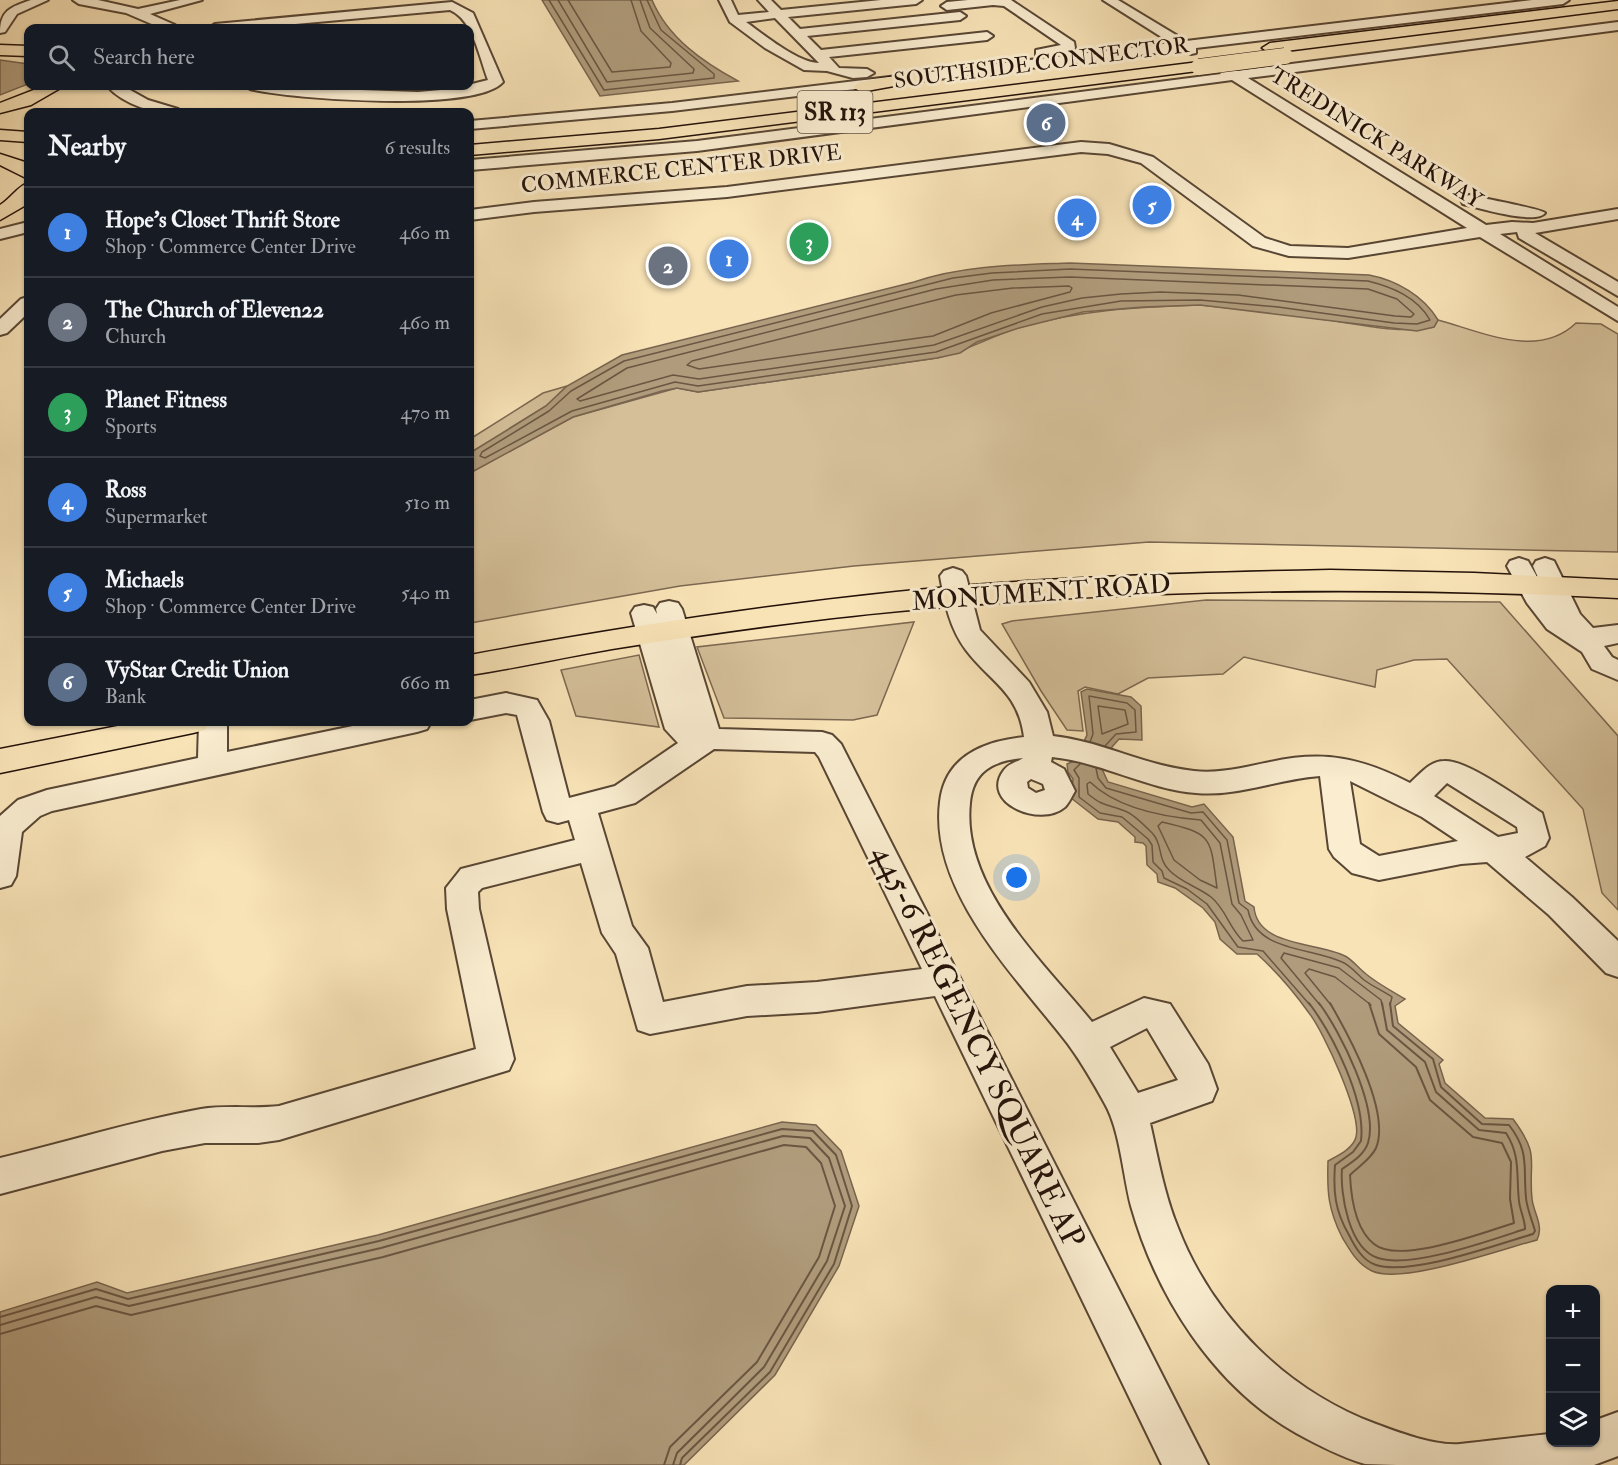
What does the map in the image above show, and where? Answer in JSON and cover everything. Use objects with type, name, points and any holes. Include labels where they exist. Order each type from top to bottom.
[{"type":"main road","points":[[1510,6],[1589,0]]},
{"type":"main road","name":"SOUTHSIDE CONNECTOR","points":[[474,138],[663,122],[1618,5]]},
{"type":"main road","name":"SOUTHSIDE CONNECTOR","points":[[474,150],[649,135],[1190,57],[1285,56],[1618,15]]},
{"type":"main road","points":[[0,48],[24,51]]},
{"type":"main road","points":[[474,138],[619,122],[921,77]]},
{"type":"main road","points":[[0,108],[25,101],[48,90]]},
{"type":"main road","points":[[0,135],[24,138]]},
{"type":"main road","points":[[474,156],[630,148],[748,137]]},
{"type":"main road","points":[[0,147],[24,149]]},
{"type":"main road","points":[[0,159],[24,169]]},
{"type":"main road","points":[[0,214],[19,201],[24,194]]},
{"type":"main road","name":"MONUMENT ROAD","points":[[474,642],[955,586],[1340,581],[1537,576],[1618,570]]},
{"type":"main road","name":"MONUMENT ROAD","points":[[1537,576],[1618,590]]},
{"type":"main road","name":"MONUMENT ROAD","points":[[474,663],[659,621]]},
{"type":"main road","points":[[0,739],[64,726]]},
{"type":"main road","points":[[0,761],[173,726]]},
{"type":"street","points":[[0,29],[12,11],[42,0]]},
{"type":"street","points":[[79,0],[148,11],[196,0]]},
{"type":"street","points":[[111,0],[148,11],[166,24]]},
{"type":"street","points":[[148,11],[182,0]]},
{"type":"street","points":[[724,0],[735,19],[770,45],[808,68],[830,67]]},
{"type":"street","points":[[764,0],[800,33],[830,67],[842,74],[853,74],[1000,46]]},
{"type":"street","points":[[735,19],[916,0]]},
{"type":"street","name":"TREDINICK PARKWAY","points":[[1109,0],[1190,57],[1232,75],[1618,315]]},
{"type":"street","name":"TREDINICK PARKWAY","points":[[1134,0],[1285,89]]},
{"type":"street","name":"SOUTHSIDE CONNECTOR","points":[[1190,57],[1206,43],[1563,0]]},
{"type":"street","points":[[819,54],[1000,46],[1061,51],[1068,48],[1069,45],[1007,3],[993,1],[942,3]]},
{"type":"street","points":[[942,3],[1000,46]]},
{"type":"street","points":[[256,24],[440,6],[461,9],[467,13],[470,24]]},
{"type":"street","points":[[800,33],[960,16]]},
{"type":"street","points":[[474,165],[650,151],[1618,26]]},
{"type":"street","points":[[273,90],[321,96],[467,93],[484,89],[496,82],[474,37]]},
{"type":"street","points":[[0,48],[24,46]]},
{"type":"street","points":[[474,125],[593,116],[921,77],[1190,57]]},
{"type":"street","points":[[121,90],[143,103],[160,108]]},
{"type":"street","name":"COMMERCE CENTER DRIVE","points":[[474,215],[543,206],[727,192],[1081,147],[1109,149],[1147,160],[1259,242],[1310,254],[1348,253],[1512,227],[1533,228],[1618,204]]},
{"type":"street","points":[[1407,243],[1440,223],[1438,213],[1421,192]]},
{"type":"street","name":"TREDINICK PARKWAY","points":[[1564,219],[1514,211],[1464,197],[1618,290]]},
{"type":"street","name":"COMMERCE CENTER DRIVE","points":[[1564,219],[1618,214]]},
{"type":"street","points":[[1564,219],[1551,235],[1566,259]]},
{"type":"street","points":[[0,234],[24,228]]},
{"type":"street","points":[[1348,253],[1408,253],[1477,247],[1504,252],[1535,263]]},
{"type":"street","points":[[1,327],[24,307]]},
{"type":"street","points":[[1537,576],[1553,622],[1601,639],[1595,656],[1616,673]]},
{"type":"street","points":[[955,586],[970,636],[984,654],[1020,688],[1051,754]]},
{"type":"street","points":[[570,810],[624,795],[699,743],[679,729],[678,684],[659,621]]},
{"type":"street","points":[[474,709],[506,703],[527,708],[535,721],[570,810],[594,848],[618,933],[631,948],[650,1019],[747,1001],[817,997],[944,981]]},
{"type":"street","points":[[213,726],[213,764]]},
{"type":"street","points":[[0,876],[7,827],[30,808],[47,801],[398,726]]},
{"type":"street","name":"445-6 REGENCY SQUARE AP","points":[[699,743],[714,739],[822,742],[831,751],[1186,1465]]},
{"type":"street","points":[[1616,1440],[1558,1456],[1446,1465],[1350,1438],[1297,1411],[1257,1378],[1216,1336],[1188,1294],[1161,1236],[1144,1183],[1129,1113],[1087,1042],[1006,941],[957,850],[953,820],[956,790],[965,769],[983,757],[1012,747],[1115,761],[1174,780],[1203,783],[1235,780],[1297,766],[1333,767],[1353,771],[1414,798],[1497,851],[1552,896],[1618,963]]},
{"type":"street","points":[[1333,767],[1345,849],[1363,864],[1379,868],[1461,852],[1497,851],[1519,847],[1534,838],[1531,821],[1460,776],[1445,771],[1437,775],[1414,798]]},
{"type":"street","points":[[0,1176],[100,1152],[162,1134],[205,1126],[258,1126],[279,1123],[496,1059],[465,918],[462,888],[472,878],[594,848]]},
{"type":"street","points":[[1087,1042],[1144,1013],[1158,1015],[1195,1075],[1199,1089],[1129,1113]]},
{"type":"shaded area","points":[[1200,305],[1408,330],[1434,327],[1438,320],[1490,336],[1527,341],[1544,340],[1561,334],[1576,323],[1601,324],[1618,334],[1618,552],[1149,542],[854,566],[680,586],[474,622],[474,471],[573,417],[677,388],[698,392],[937,358],[1018,328],[1041,322],[1086,313],[1131,308]]},
{"type":"shaded area","points":[[567,386],[546,406],[474,451],[474,436],[543,393]]},
{"type":"shaded area","points":[[1206,600],[1500,602],[1618,736],[1618,910],[1602,893],[1583,809],[1447,659],[1414,660],[1377,670],[1375,687],[1244,657],[1223,674],[1148,678],[1118,694],[1085,687],[1078,691],[1083,731],[1067,730],[1002,624],[1012,621]]},
{"type":"shaded area","points":[[914,622],[877,715],[853,720],[724,718],[697,647]]},
{"type":"shaded area","points":[[639,655],[659,727],[576,716],[561,670]]},
{"type":"water","points":[[542,0],[652,0],[667,26],[688,48],[712,66],[738,81],[600,96]]},
{"type":"water","points":[[0,60],[24,63],[24,86],[0,95]]},
{"type":"water","points":[[1070,263],[1369,275],[1408,290],[1432,311],[1438,320],[1434,327],[1417,331],[1200,305],[1083,312],[1019,328],[977,342],[960,353],[937,358],[698,392],[677,388],[662,391],[573,417],[474,471],[474,451],[546,406],[567,386],[622,355],[933,276],[971,269]]},
{"type":"water","points":[[1087,689],[1131,697],[1141,706],[1142,740],[1119,739],[1112,747],[1102,769],[1108,782],[1192,807],[1204,804],[1233,837],[1245,901],[1254,907],[1258,920],[1266,930],[1290,941],[1345,956],[1371,978],[1405,999],[1395,1006],[1398,1023],[1443,1060],[1439,1064],[1445,1083],[1485,1118],[1513,1119],[1530,1150],[1532,1199],[1539,1230],[1537,1240],[1453,1264],[1406,1273],[1387,1274],[1372,1271],[1354,1256],[1337,1227],[1328,1191],[1328,1161],[1344,1152],[1352,1145],[1356,1137],[1356,1126],[1348,1093],[1332,1055],[1309,1013],[1257,954],[1237,954],[1220,939],[1215,922],[1203,908],[1175,888],[1158,882],[1157,874],[1147,865],[1146,846],[1143,843],[1135,842],[1135,837],[1118,822],[1098,819],[1071,798],[1073,779],[1068,772],[1067,764],[1074,761],[1087,735],[1081,692]]},
{"type":"water","points":[[782,1122],[816,1125],[841,1151],[859,1206],[839,1266],[775,1375],[684,1465],[0,1465],[0,1312],[97,1282],[127,1293],[378,1235]]},
{"type":"place","name":"VyStar Credit Union","points":[[1046,123]]},
{"type":"place","name":"Michaels","points":[[1152,205]]},
{"type":"place","name":"Ross","points":[[1077,218]]},
{"type":"place","name":"Planet Fitness","points":[[809,242]]},
{"type":"place","name":"Hope's Closet Thrift Store","points":[[729,259]]},
{"type":"place","name":"The Church of Eleven22","points":[[668,266]]}]
